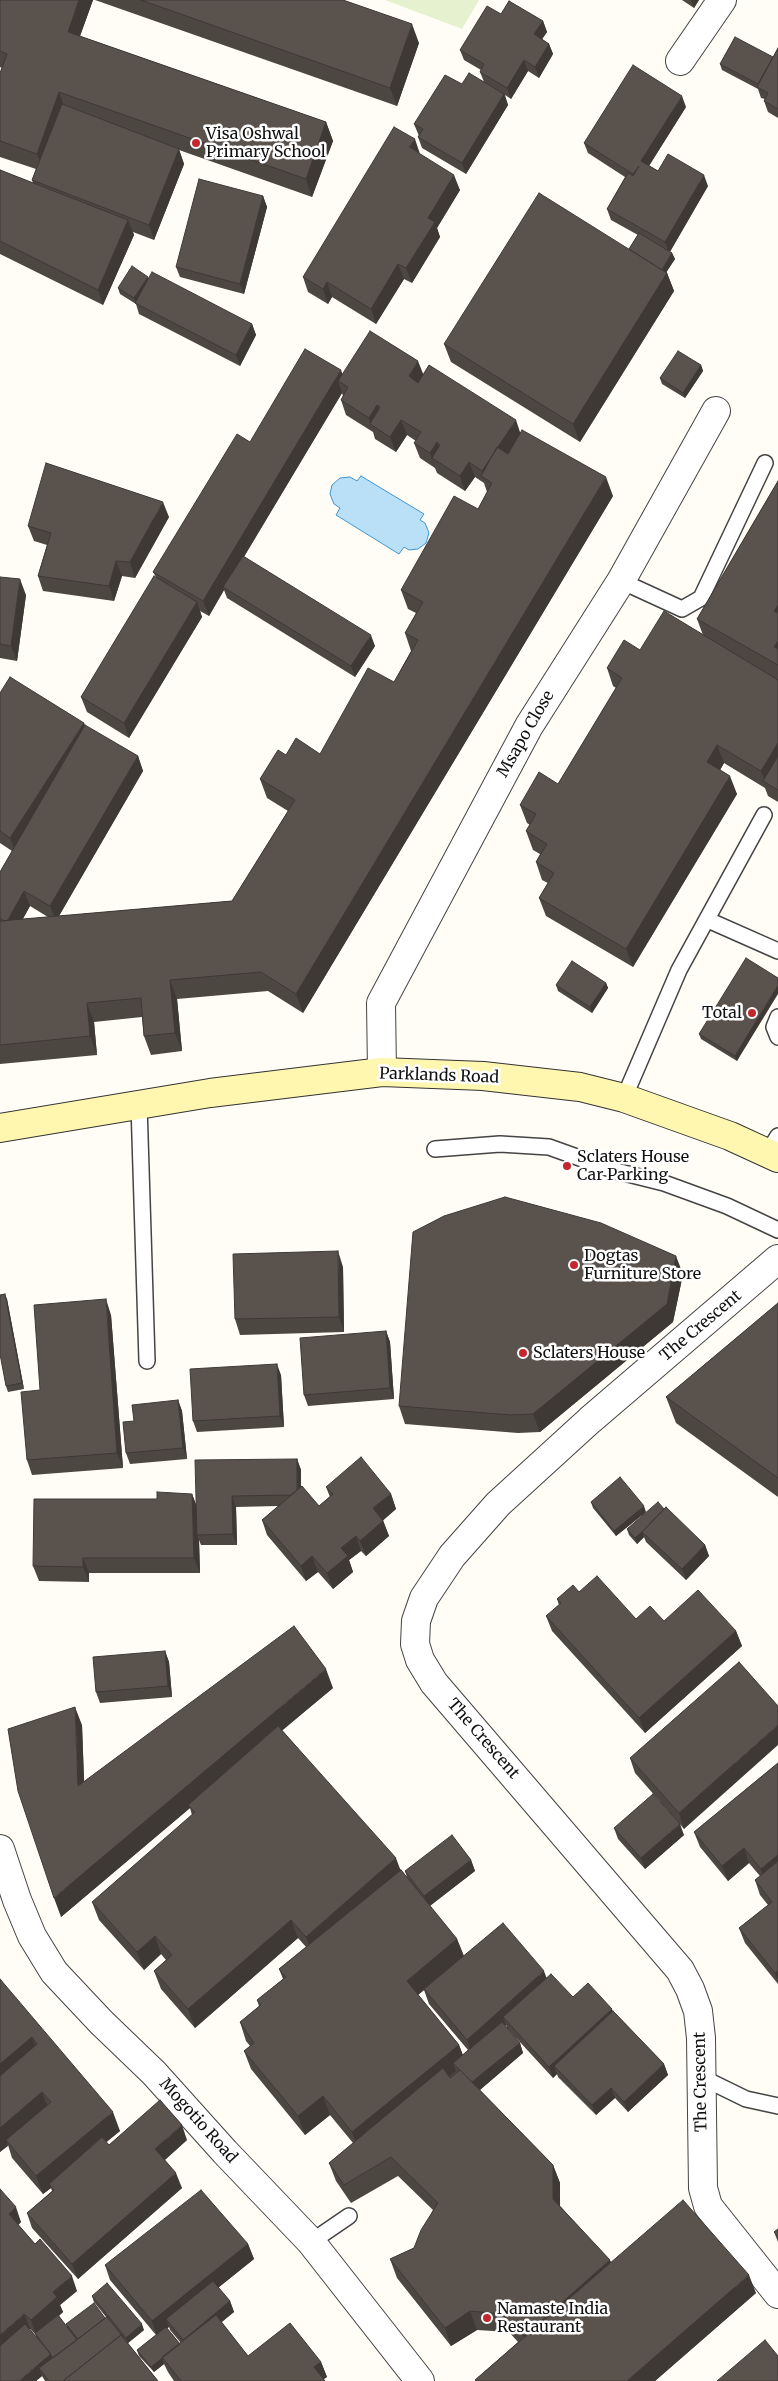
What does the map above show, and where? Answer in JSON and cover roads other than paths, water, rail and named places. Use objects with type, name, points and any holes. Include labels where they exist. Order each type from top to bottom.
[{"type":"main road","name":"Parklands Road","points":[[0,1128],[210,1093],[382,1072],[482,1076],[580,1087],[624,1098],[730,1136],[774,1149]]},
{"type":"street","points":[[680,61],[722,0]]},
{"type":"street","name":"Msapo Close","points":[[382,1072],[381,1004],[529,726],[621,581],[716,411]]},
{"type":"street","name":"The Crescent","points":[[778,1259],[590,1420],[498,1504],[452,1556],[424,1598],[416,1621],[415,1644],[420,1660],[434,1683],[680,1970],[690,1989],[698,2011],[701,2038],[703,2188],[708,2206],[778,2294]]},
{"type":"street","name":"Mogotio Road","points":[[0,1849],[16,1900],[32,1936],[54,1972],[154,2074],[311,2242],[420,2381]]},
{"type":"lane","points":[[621,581],[682,608],[701,598],[765,463]]},
{"type":"lane","points":[[624,1098],[679,970],[764,815]]},
{"type":"lane","points":[[708,920],[778,951]]},
{"type":"lane","points":[[778,1018],[774,1027],[778,1037]]},
{"type":"lane","points":[[139,1105],[147,1361]]},
{"type":"lane","points":[[435,1149],[500,1144],[549,1147],[616,1171],[672,1186],[726,1206],[778,1230]]},
{"type":"lane","points":[[701,2076],[746,2099],[778,2106]]},
{"type":"lane","points":[[311,2242],[349,2216]]},
{"type":"water","points":[[361,476],[424,514],[420,520],[425,523],[429,533],[426,543],[418,549],[409,550],[404,547],[399,554],[336,515],[340,508],[334,504],[330,494],[332,485],[340,478],[350,477],[357,481]]},
{"type":"place","name":"Visa Oshwal Primary School","points":[[196,143]]},
{"type":"place","name":"Total","points":[[752,1013]]},
{"type":"place","name":"Sclaters House Car Parking","points":[[567,1166]]},
{"type":"place","name":"Dogtas Furniture Store","points":[[574,1265]]},
{"type":"place","name":"Sclaters House","points":[[523,1353]]},
{"type":"place","name":"Namaste India Restaurant","points":[[487,2318]]}]
